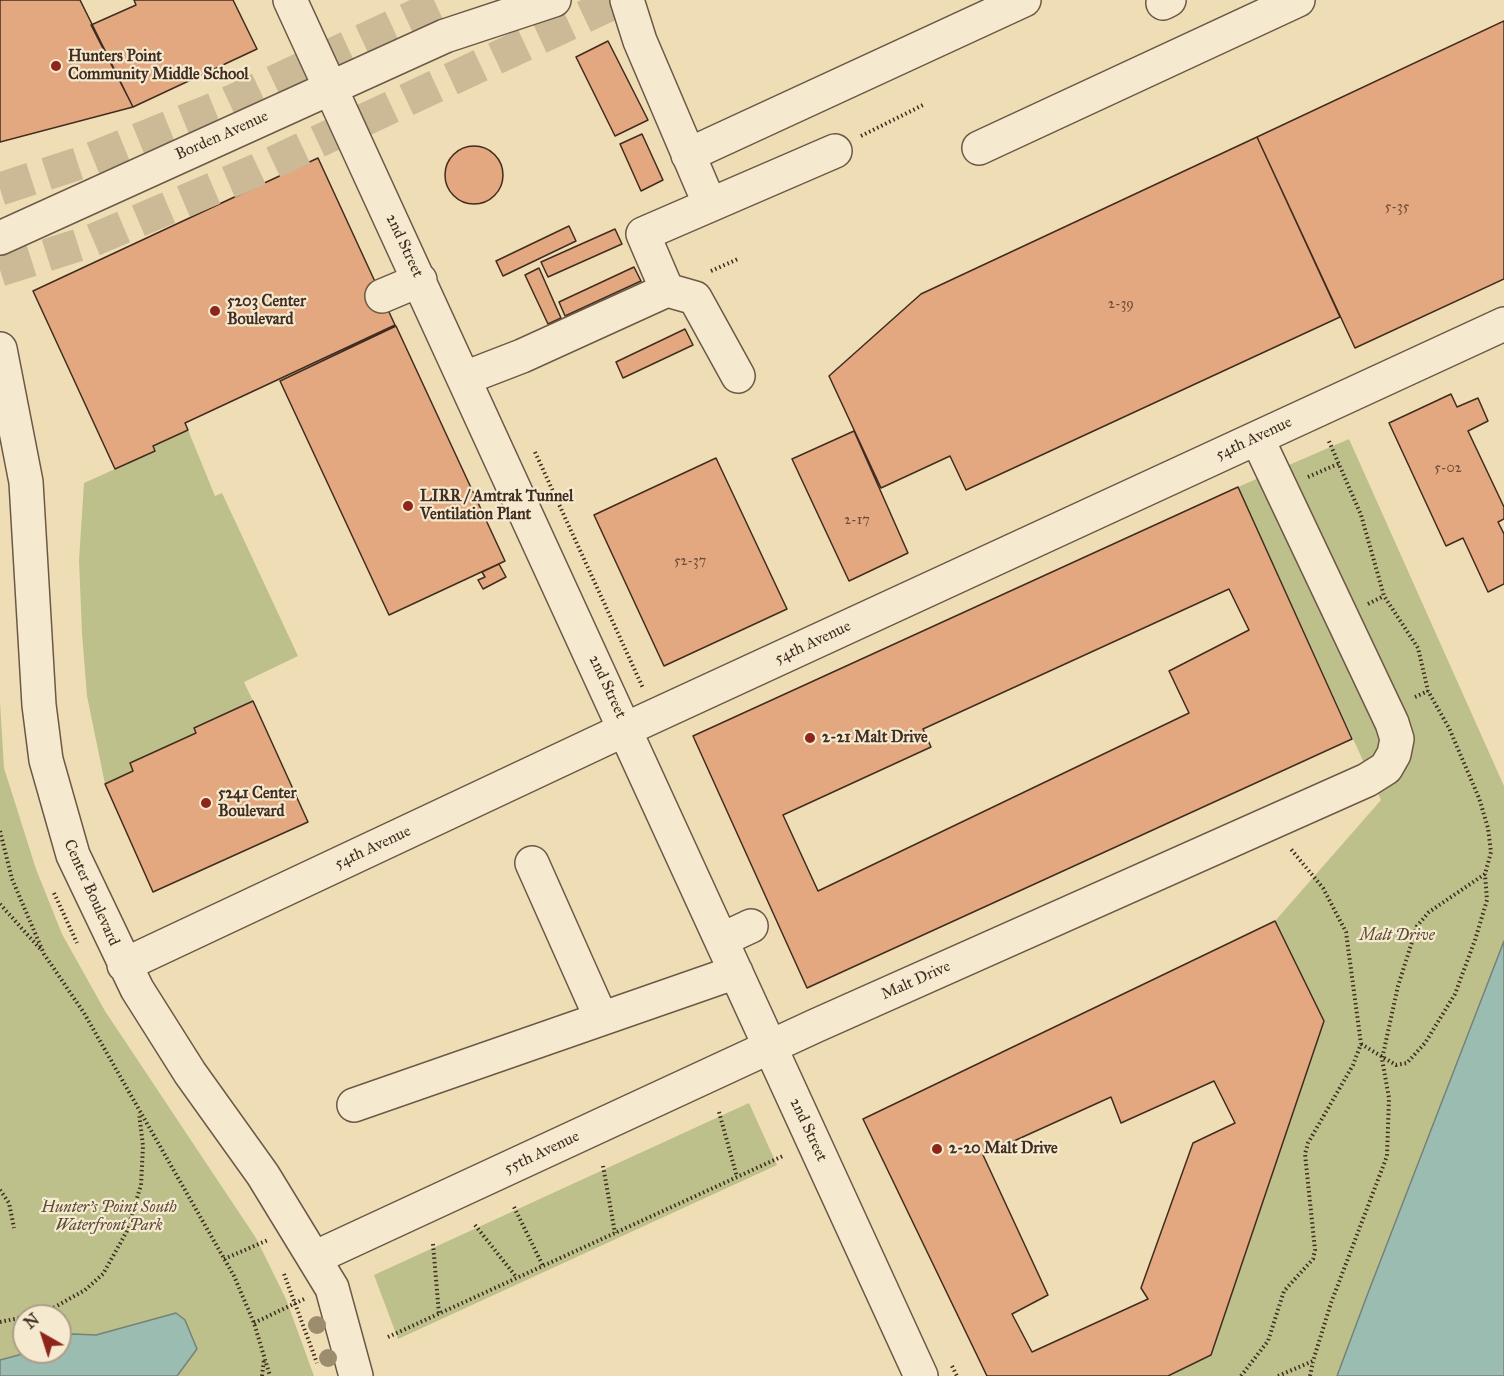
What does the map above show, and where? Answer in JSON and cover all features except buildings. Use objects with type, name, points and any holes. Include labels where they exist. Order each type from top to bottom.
[{"type":"street","name":"2nd Street","points":[[290,0],[921,1376]]},
{"type":"street","name":"Borden Avenue","points":[[444,36],[495,0]]},
{"type":"street","name":"Borden Avenue","points":[[0,238],[444,36],[554,0]]},
{"type":"street","points":[[627,0],[640,41],[710,205]]},
{"type":"street","points":[[688,155],[1023,0]]},
{"type":"street","points":[[979,148],[1298,0]]},
{"type":"street","points":[[667,290],[643,234],[835,151]]},
{"type":"street","points":[[382,296],[420,280]]},
{"type":"street","points":[[465,378],[522,356],[667,290],[695,298],[738,376]]},
{"type":"street","name":"54th Avenue","points":[[124,965],[626,729],[1504,324]]},
{"type":"street","name":"Center Boulevard","points":[[0,349],[26,482],[38,695],[46,760],[73,855],[124,965],[190,1073],[263,1175],[332,1288],[356,1376]]},
{"type":"street","name":"Malt Drive","points":[[770,1048],[1367,780],[1386,768],[1394,754],[1397,739],[1392,723],[1257,438]]},
{"type":"street","points":[[532,863],[601,1018]]},
{"type":"street","points":[[721,940],[751,926]]},
{"type":"street","points":[[354,1105],[736,972]]},
{"type":"street","name":"55th Avenue","points":[[314,1258],[770,1048]]},
{"type":"path","points":[[835,151],[925,104]]},
{"type":"path","points":[[709,272],[738,259]]},
{"type":"path","points":[[1326,436],[1340,463],[1361,515],[1384,596],[1418,648],[1428,691],[1449,728],[1479,798],[1488,828],[1491,852],[1485,874],[1487,900],[1455,994],[1425,1042],[1407,1063],[1396,1065],[1361,1044]]},
{"type":"path","points":[[1307,478],[1340,463]]},
{"type":"path","points":[[1367,604],[1384,596]]},
{"type":"path","points":[[1411,698],[1428,691]]},
{"type":"path","points":[[0,831],[12,879],[44,954]]},
{"type":"path","points":[[1241,1376],[1268,1341],[1284,1291],[1313,1259],[1315,1250],[1305,1154],[1308,1143],[1353,1065],[1361,1044],[1346,932],[1323,888],[1287,844]]},
{"type":"path","points":[[1310,1376],[1331,1303],[1387,1156],[1389,1098],[1383,1059],[1398,986],[1417,926],[1429,912],[1485,874]]},
{"type":"path","points":[[0,904],[44,954],[84,1013],[139,1109],[224,1259],[254,1323],[270,1376]]},
{"type":"path","points":[[60,1304],[85,1290],[103,1274],[127,1231],[141,1185],[143,1146],[139,1109]]},
{"type":"path","points":[[719,1112],[736,1177]]},
{"type":"path","points":[[388,1337],[783,1156]]},
{"type":"path","points":[[603,1166],[615,1233]]},
{"type":"path","points":[[0,1190],[9,1203],[14,1228]]},
{"type":"path","points":[[514,1208],[544,1266]]},
{"type":"path","points":[[475,1225],[517,1278]]},
{"type":"path","points":[[224,1259],[279,1236]]},
{"type":"path","points":[[433,1244],[439,1314]]},
{"type":"path","points":[[254,1323],[296,1305],[308,1296]]},
{"type":"path","points":[[296,1305],[318,1366]]},
{"type":"path","points":[[262,1376],[264,1354]]},
{"type":"path","points":[[1278,1376],[1313,1361]]},
{"type":"green space","points":[[188,430],[215,496],[222,493],[298,656],[244,682],[253,701],[194,728],[196,733],[130,763],[133,771],[105,784],[87,696],[82,633],[79,560],[84,483],[155,451],[153,446]]},
{"type":"green space","name":"Malt Drive","points":[[1349,439],[1504,786],[1504,941],[1337,1376],[1168,1376],[1211,1355],[1324,1021],[1275,921],[1381,800],[1238,487]]},
{"type":"green space","name":"Hunter’s Point South Waterfront Park","points":[[0,702],[4,768],[36,869],[62,934],[105,1011],[256,1238],[286,1299],[314,1376],[177,1376],[197,1349],[176,1313],[96,1335],[72,1334],[72,1304],[12,1304],[12,1357],[0,1360]]},
{"type":"green space","points":[[749,1103],[777,1165],[398,1339],[374,1275]]},
{"type":"water","points":[[1504,941],[1504,1376],[1337,1376],[1368,1293]]},
{"type":"water","points":[[176,1313],[185,1320],[197,1349],[177,1376],[0,1376],[0,1360],[12,1357],[12,1364],[72,1364],[72,1334],[96,1335]]},
{"type":"tunnel","points":[[0,189],[83,162],[226,104],[449,0]]},
{"type":"tunnel","points":[[0,270],[91,241],[257,170],[620,0]]},
{"type":"place","name":"Hunters Point Community Middle School","points":[[56,66]]},
{"type":"place","name":"5203 Center Boulevard","points":[[215,311]]},
{"type":"place","name":"LIRR / Amtrak Tunnel Ventilation Plant","points":[[408,506]]},
{"type":"place","name":"2-21 Malt Drive","points":[[810,738]]},
{"type":"place","name":"5241 Center Boulevard","points":[[206,803]]},
{"type":"place","name":"2-20 Malt Drive","points":[[937,1149]]}]
